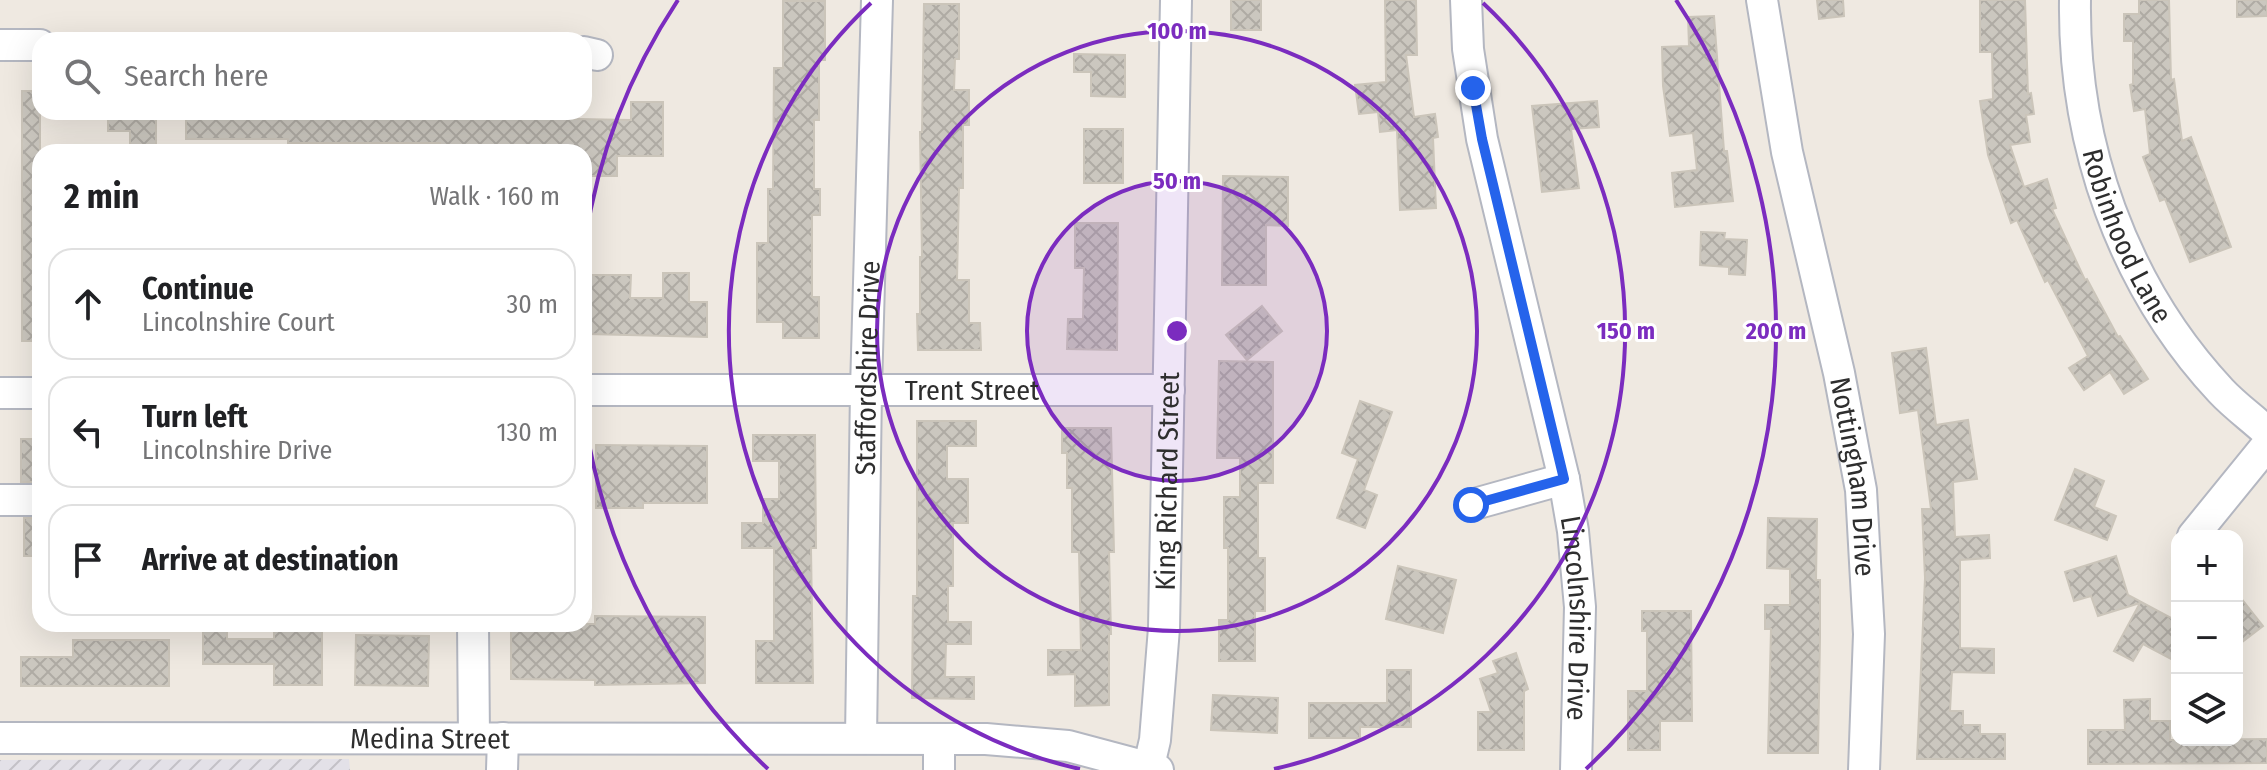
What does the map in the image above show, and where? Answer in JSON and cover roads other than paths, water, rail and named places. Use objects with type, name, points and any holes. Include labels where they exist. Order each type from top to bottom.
[{"type":"street","name":"Staffordshire Drive","points":[[861,738],[866,389],[877,0]]},
{"type":"street","name":"King Richard Street","points":[[1151,769],[1164,628],[1176,0]]},
{"type":"street","name":"Lincolnshire Drive","points":[[1466,0],[1468,49],[1482,139],[1564,479],[1573,531],[1580,607],[1576,770]]},
{"type":"street","name":"Nottingham Drive","points":[[1762,0],[1787,152],[1839,373],[1861,490],[1869,634],[1864,770]]},
{"type":"street","name":"Robinhood Lane","points":[[2075,0],[2074,51],[2088,139],[2115,225],[2140,277],[2180,342],[2222,393],[2267,432]]},
{"type":"street","points":[[0,45],[32,45]]},
{"type":"street","name":"Trent Street","points":[[592,390],[1169,390]]},
{"type":"street","points":[[0,393],[32,393]]},
{"type":"street","points":[[2198,530],[2267,445]]},
{"type":"street","points":[[1471,505],[1564,479]]},
{"type":"street","points":[[0,500],[32,500]]},
{"type":"street","points":[[474,632],[488,738],[502,770]]},
{"type":"street","name":"Medina Street","points":[[0,738],[861,738],[1022,741],[1068,746],[1151,769]]},
{"type":"street","points":[[939,739],[939,770]]}]
